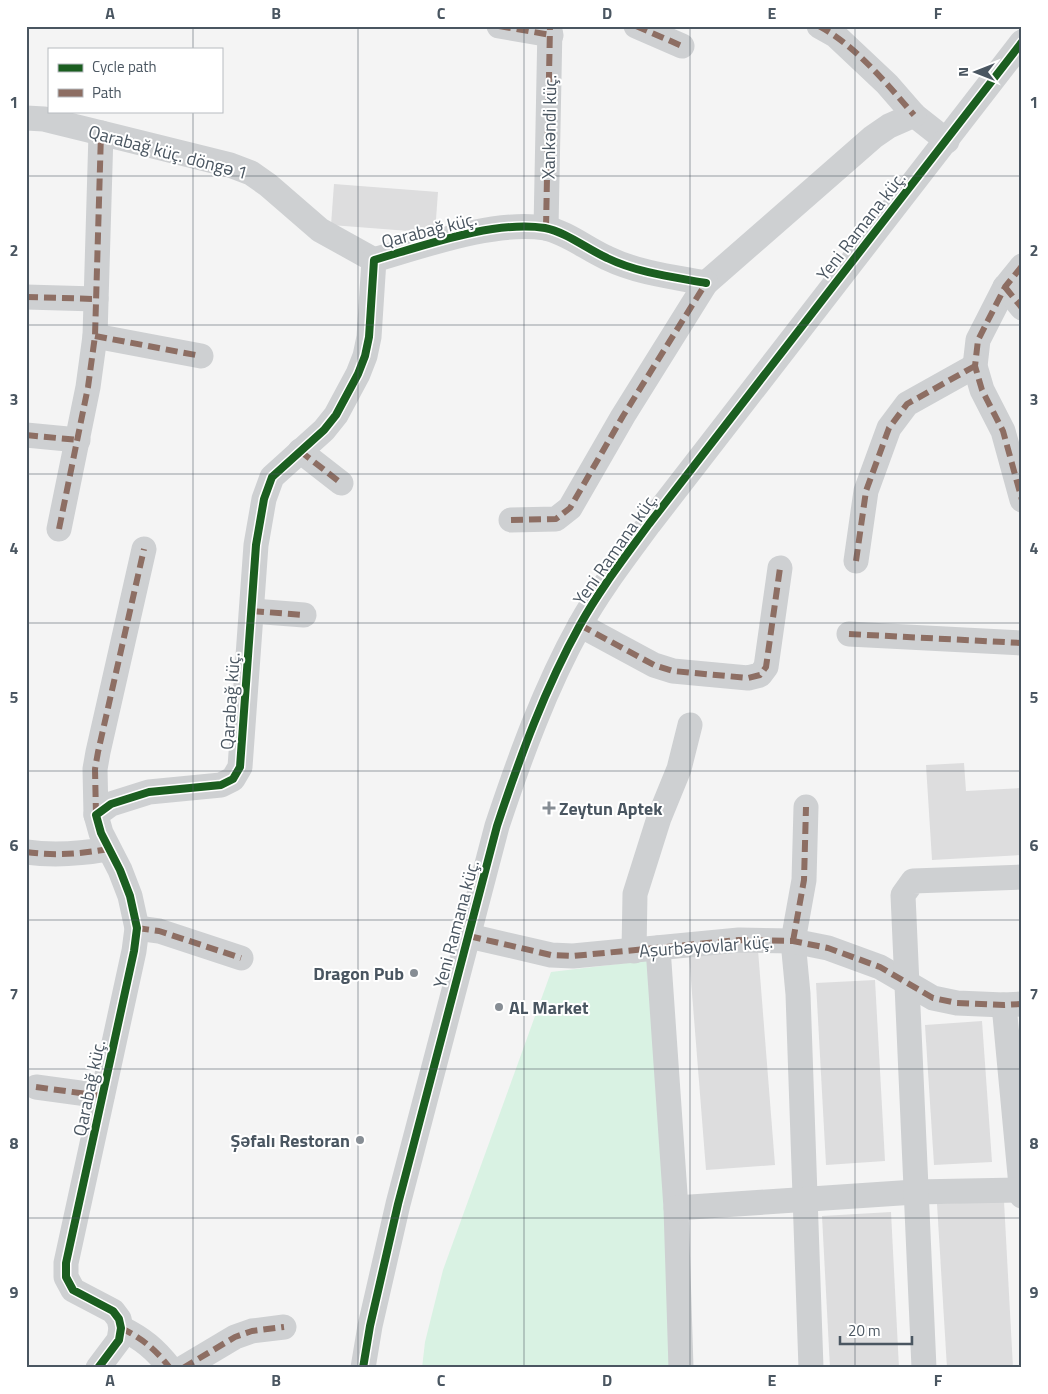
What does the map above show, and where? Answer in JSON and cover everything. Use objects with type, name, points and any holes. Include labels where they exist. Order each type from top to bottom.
[{"type":"street","points":[[500,26],[550,31]]},
{"type":"street","points":[[636,26],[682,46]]},
{"type":"street","points":[[819,26],[835,35],[888,84],[914,115],[947,141]]},
{"type":"street","name":"Xankəndi küç.","points":[[546,228],[550,31]]},
{"type":"street","name":"Yeni Ramana küç.","points":[[363,1368],[370,1326],[398,1204],[497,826],[516,766],[539,710],[580,625],[649,524],[1022,42]]},
{"type":"street","points":[[511,520],[556,519],[570,508],[623,416],[706,283],[873,137],[889,126],[914,115]]},
{"type":"street","name":"Qarabağ küç. döngə 1","points":[[26,118],[44,119],[251,173],[268,185],[320,230],[374,260]]},
{"type":"street","points":[[59,529],[78,440],[95,336],[101,133]]},
{"type":"street","name":"Qarabağ küç.","points":[[121,1328],[119,1319],[113,1311],[73,1290],[66,1277],[66,1263],[134,952],[137,928],[130,896],[120,870],[108,849],[96,814],[111,804],[142,793],[221,784],[233,779],[240,767],[256,545],[264,499],[272,477],[324,430],[336,415],[358,374],[365,356],[369,337],[374,260],[466,234],[519,227],[546,228],[577,241],[607,258],[644,271],[706,283]]},
{"type":"street","points":[[1022,266],[1005,288],[978,340],[976,366],[982,390],[1003,432],[1022,500]]},
{"type":"street","points":[[1005,288],[1022,308]]},
{"type":"street","points":[[26,297],[96,299]]},
{"type":"street","points":[[95,336],[201,356]]},
{"type":"street","points":[[856,561],[866,491],[889,428],[908,404],[976,366]]},
{"type":"street","points":[[26,435],[78,440]]},
{"type":"street","points":[[300,451],[341,483]]},
{"type":"street","points":[[96,814],[95,769],[98,752],[144,548]]},
{"type":"street","points":[[580,625],[654,665],[673,672],[748,678],[760,675],[766,666],[780,568]]},
{"type":"street","points":[[252,611],[304,615]]},
{"type":"street","points":[[849,634],[1022,643]]},
{"type":"street","points":[[681,1368],[676,1208],[646,949],[635,894],[659,818],[679,769],[690,725]]},
{"type":"street","points":[[806,807],[804,880],[793,941],[798,994],[811,1368]]},
{"type":"street","points":[[26,852],[52,855],[80,854],[108,849]]},
{"type":"street","points":[[924,1368],[903,895],[914,880],[1022,877]]},
{"type":"street","points":[[137,928],[159,931],[241,958]]},
{"type":"street","name":"Aşurbəyovlar küç.","points":[[469,936],[551,954],[573,956],[739,940],[793,941],[828,948],[880,967],[933,998],[958,1003],[1013,1004]]},
{"type":"street","points":[[676,1208],[916,1192],[1021,1192],[1013,1004]]},
{"type":"street","points":[[36,1087],[102,1096]]},
{"type":"street","points":[[98,1368],[119,1340],[121,1328],[156,1350],[170,1368]]},
{"type":"street","points":[[183,1368],[235,1337],[252,1331],[284,1328]]},
{"type":"green space","points":[[651,960],[672,1368],[422,1368],[425,1342],[443,1270],[551,972]]},
{"type":"building","points":[[334,184],[438,192],[435,233],[331,225]]},
{"type":"building","points":[[964,763],[966,791],[1022,788],[1022,855],[932,860],[926,765]]},
{"type":"building","points":[[758,950],[775,1165],[706,1170],[689,955]]},
{"type":"building","points":[[875,980],[885,1161],[826,1165],[816,983]]},
{"type":"building","points":[[982,1021],[992,1162],[934,1165],[925,1025]]},
{"type":"building","points":[[1004,1201],[1013,1368],[947,1368],[937,1204]]},
{"type":"building","points":[[891,1212],[899,1368],[830,1368],[822,1216]]},
{"type":"marked path","points":[[499,26],[551,35]]},
{"type":"marked path","points":[[546,228],[550,26]]},
{"type":"marked path","points":[[636,26],[682,46]]},
{"type":"marked path","points":[[819,26],[833,34],[858,55],[882,78],[914,115]]},
{"type":"marked path","points":[[59,529],[88,387],[95,336],[101,133]]},
{"type":"marked path","points":[[1022,266],[1005,287],[978,340],[975,366],[982,390],[1003,431],[1022,500]]},
{"type":"marked path","points":[[511,520],[556,519],[570,508],[623,416],[706,283]]},
{"type":"marked path","points":[[1005,287],[1022,308]]},
{"type":"marked path","points":[[26,297],[96,299]]},
{"type":"marked path","points":[[95,336],[201,356]]},
{"type":"marked path","points":[[856,561],[866,491],[889,428],[907,404],[975,366]]},
{"type":"marked path","points":[[26,435],[78,440]]},
{"type":"marked path","points":[[300,451],[341,483]]},
{"type":"marked path","points":[[96,815],[95,769],[98,752],[144,549]]},
{"type":"marked path","points":[[580,625],[654,665],[673,671],[748,678],[760,675],[766,667],[780,568]]},
{"type":"marked path","points":[[252,611],[304,615]]},
{"type":"marked path","points":[[849,634],[1022,643]]},
{"type":"marked path","points":[[793,941],[804,880],[806,807]]},
{"type":"marked path","points":[[26,852],[67,854],[108,849]]},
{"type":"marked path","points":[[137,928],[159,931],[241,958]]},
{"type":"marked path","points":[[469,936],[551,955],[573,956],[739,940],[793,941],[828,948],[880,967],[933,998],[957,1003],[1022,1004]]},
{"type":"marked path","points":[[36,1087],[102,1096]]},
{"type":"marked path","points":[[183,1368],[235,1337],[252,1331],[284,1327]]},
{"type":"marked path","points":[[121,1328],[148,1345],[170,1368]]},
{"type":"cycle path","points":[[363,1368],[370,1326],[398,1204],[497,826],[534,723],[567,649],[613,573],[649,524],[1022,42]]},
{"type":"cycle path","points":[[98,1368],[119,1340],[121,1328],[119,1319],[113,1311],[73,1290],[66,1277],[66,1263],[134,951],[137,928],[130,896],[120,870],[101,833],[96,815],[111,804],[149,792],[221,785],[233,779],[240,767],[256,545],[264,499],[272,477],[324,430],[336,415],[358,374],[365,356],[369,337],[374,260],[481,231],[525,227],[545,228],[569,237],[619,263],[656,274],[706,283]]},
{"type":"place","name":"Zeytun Aptek","points":[[549,808]]},
{"type":"place","name":"Dragon Pub","points":[[414,973]]},
{"type":"place","name":"AL Market","points":[[499,1007]]},
{"type":"place","name":"Şəfalı Restoran","points":[[360,1140]]}]
